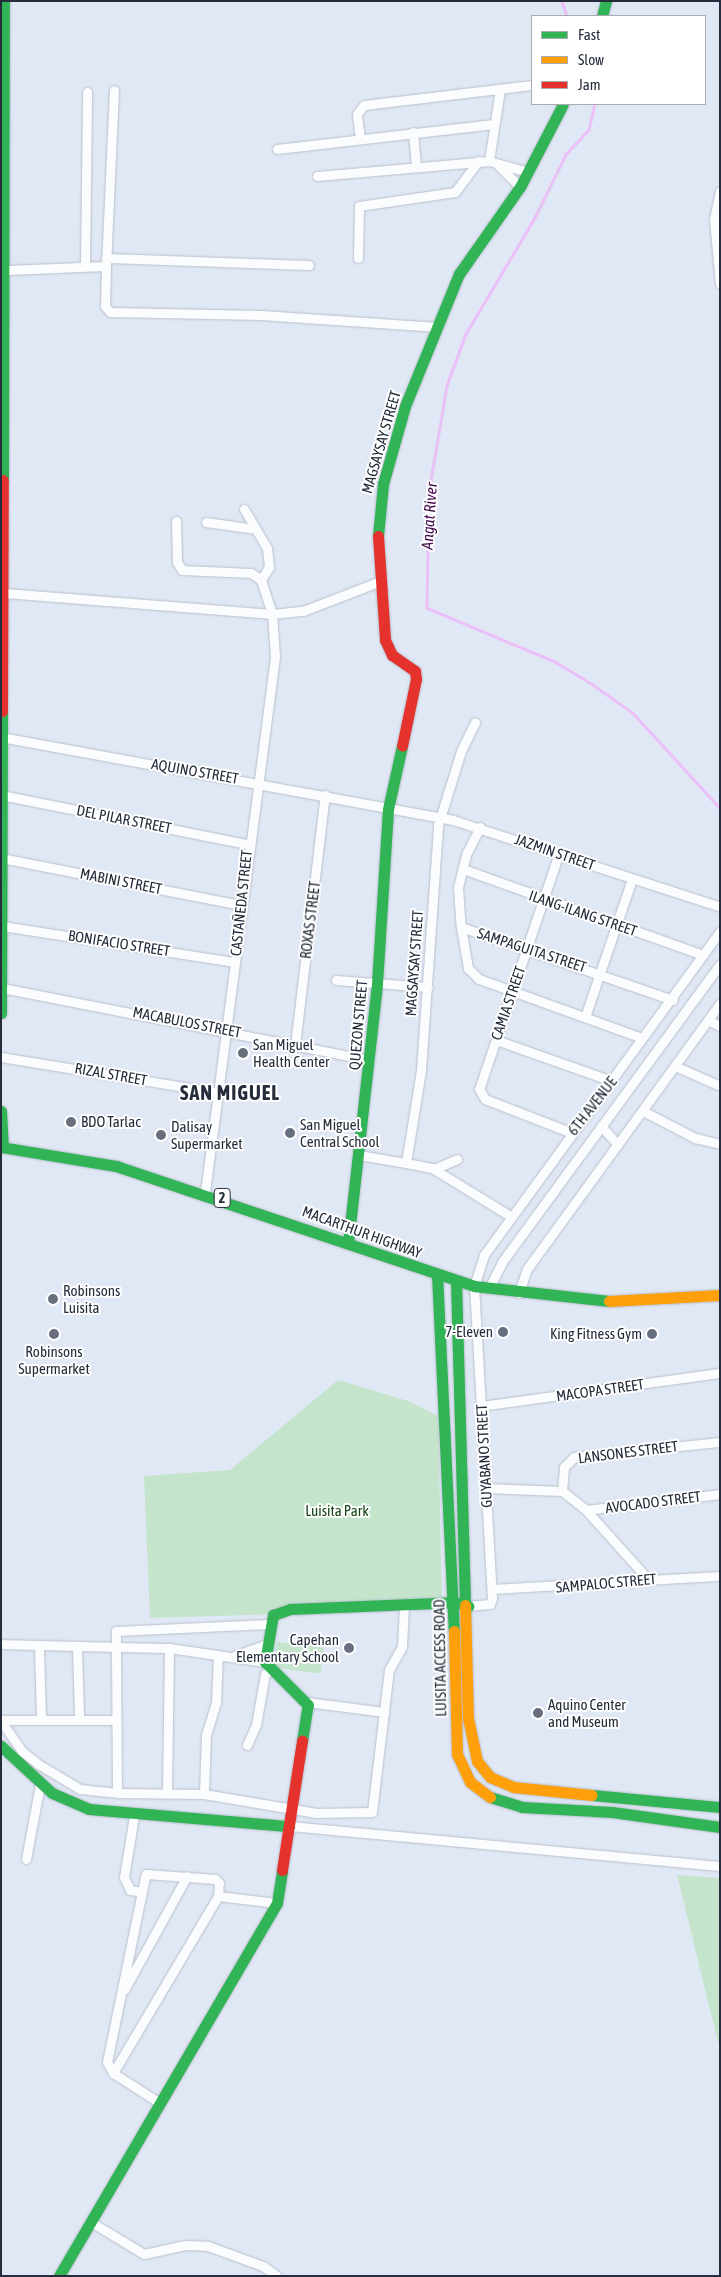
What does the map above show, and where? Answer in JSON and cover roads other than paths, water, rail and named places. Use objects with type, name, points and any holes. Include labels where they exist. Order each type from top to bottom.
[{"type":"main road","points":[[1,1013],[2,694],[5,593],[2,80],[4,1]]},
{"type":"main road","points":[[602,15],[606,1]]},
{"type":"main road","name":"MAGSAYSAY STREET","points":[[388,809],[416,679],[410,665],[388,650],[378,582],[382,484],[405,406],[466,262],[520,187],[562,105]]},
{"type":"main road","name":"QUEZON STREET","points":[[348,1243],[370,1060],[377,984],[388,809]]},
{"type":"main road","points":[[1,1111],[2,1147]]},
{"type":"main road","name":"MACARTHUR HIGHWAY","points":[[2,1147],[116,1166],[205,1192],[474,1286],[519,1294],[618,1302],[720,1295]]},
{"type":"main road","name":"LUISITA ACCESS ROAD","points":[[437,1274],[454,1602],[457,1754],[470,1782],[496,1801],[522,1807],[612,1812],[720,1827]]},
{"type":"main road","name":"LUISITA ACCESS ROAD","points":[[456,1281],[468,1606],[470,1744],[490,1777],[513,1787],[720,1807]]},
{"type":"main road","points":[[59,2276],[277,1903],[293,1810],[307,1702],[267,1666],[265,1645],[268,1624],[273,1615],[290,1609],[454,1602],[468,1606]]},
{"type":"main road","points":[[1,1746],[40,1784],[89,1809],[134,1816],[289,1826]]},
{"type":"street","points":[[360,139],[357,114],[364,105],[531,85]]},
{"type":"street","points":[[489,161],[492,124],[500,106],[500,89]]},
{"type":"street","points":[[114,90],[105,306],[110,312],[261,315],[438,327]]},
{"type":"street","points":[[85,265],[87,92]]},
{"type":"street","points":[[552,105],[557,115]]},
{"type":"street","points":[[277,149],[492,124]]},
{"type":"street","points":[[413,132],[416,167]]},
{"type":"street","points":[[317,176],[478,161],[489,161],[528,172]]},
{"type":"street","points":[[358,258],[358,206],[455,192],[478,161]]},
{"type":"street","points":[[499,165],[520,187]]},
{"type":"street","points":[[720,191],[714,219],[720,284]]},
{"type":"street","points":[[4,263],[85,265],[106,262],[309,265]]},
{"type":"street","points":[[176,520],[177,562],[182,570],[251,573],[261,580],[267,574],[269,557],[266,542],[255,530],[244,509]]},
{"type":"street","points":[[206,522],[255,530]]},
{"type":"street","name":"CASTAÑEDA STREET","points":[[205,1192],[228,1030],[247,844],[275,676],[272,614],[261,580]]},
{"type":"street","points":[[5,593],[272,614],[303,611],[378,582]]},
{"type":"street","name":"MAGSAYSAY STREET","points":[[406,1163],[428,987],[440,818],[461,752],[475,722]]},
{"type":"street","name":"AQUINO STREET","points":[[2,737],[257,782],[388,809]]},
{"type":"street","name":"DEL PILAR STREET","points":[[2,795],[247,844]]},
{"type":"street","name":"ROXAS STREET","points":[[295,1045],[325,795]]},
{"type":"street","name":"JAZMIN STREET","points":[[388,809],[480,827],[720,907]]},
{"type":"street","name":"SAMPAGUITA STREET","points":[[480,827],[463,869],[458,888],[461,927],[600,973],[673,1000]]},
{"type":"street","name":"CAMIA STREET","points":[[560,853],[496,1040],[480,1096],[572,1132]]},
{"type":"street","name":"MABINI STREET","points":[[2,858],[241,905]]},
{"type":"street","name":"ILANG-ILANG STREET","points":[[463,869],[544,900],[703,955]]},
{"type":"street","points":[[585,1017],[632,879]]},
{"type":"street","name":"BONIFACIO STREET","points":[[2,926],[235,962]]},
{"type":"street","points":[[461,927],[468,968],[479,978],[512,993],[642,1038]]},
{"type":"street","name":"6TH AVENUE","points":[[474,1286],[484,1255],[510,1216],[572,1132],[612,1082],[642,1038],[673,1000],[720,931]]},
{"type":"street","points":[[489,1288],[502,1262],[720,964]]},
{"type":"street","points":[[336,980],[428,987]]},
{"type":"street","name":"MACABULOS STREET","points":[[2,988],[228,1030],[370,1060]]},
{"type":"street","points":[[519,1294],[526,1269],[677,1066],[720,1003]]},
{"type":"street","points":[[708,1020],[720,1026]]},
{"type":"street","points":[[496,1040],[612,1082]]},
{"type":"street","name":"RIZAL STREET","points":[[1,1057],[220,1093]]},
{"type":"street","points":[[677,1066],[720,1086]]},
{"type":"street","points":[[643,1111],[695,1138],[720,1144]]},
{"type":"street","points":[[601,1126],[618,1145]]},
{"type":"street","points":[[359,1155],[434,1169],[510,1216]]},
{"type":"street","points":[[434,1169],[457,1159]]},
{"type":"street","name":"GUYABANO STREET","points":[[474,1286],[492,1589]]},
{"type":"street","name":"MACOPA STREET","points":[[481,1406],[720,1373]]},
{"type":"street","name":"LANSONES STREET","points":[[562,1491],[564,1467],[574,1457],[720,1442]]},
{"type":"street","points":[[485,1488],[562,1491],[586,1510],[647,1578]]},
{"type":"street","name":"AVOCADO STREET","points":[[586,1510],[720,1494]]},
{"type":"street","name":"SAMPALOC STREET","points":[[492,1589],[590,1587],[647,1578],[720,1576]]},
{"type":"street","points":[[468,1606],[491,1604],[492,1589]]},
{"type":"street","points":[[1,1720],[22,1751],[38,1764],[80,1789],[117,1793],[204,1794],[293,1810],[372,1812],[389,1670],[402,1647],[404,1604]]},
{"type":"street","points":[[117,1793],[115,1720],[116,1631],[268,1624]]},
{"type":"street","points":[[1,1644],[77,1648],[169,1648],[234,1656],[267,1666],[256,1725],[247,1745]]},
{"type":"street","points":[[234,1656],[265,1645]]},
{"type":"street","points":[[39,1647],[41,1719]]},
{"type":"street","points":[[77,1648],[78,1717]]},
{"type":"street","points":[[167,1793],[169,1648]]},
{"type":"street","points":[[204,1794],[206,1735],[216,1703],[218,1655]]},
{"type":"street","points":[[307,1702],[384,1712]]},
{"type":"street","points":[[1,1720],[78,1717],[115,1720]]},
{"type":"street","points":[[26,1859],[40,1784]]},
{"type":"street","points":[[134,1816],[124,1877],[130,1890],[142,1892]]},
{"type":"street","points":[[289,1826],[720,1866]]},
{"type":"street","points":[[113,2073],[218,1896],[219,1883],[214,1879],[146,1874],[107,2054],[113,2073],[160,2103]]},
{"type":"street","points":[[119,1999],[188,1876]]},
{"type":"street","points":[[218,1896],[277,1903]]},
{"type":"street","points":[[91,2222],[144,2254],[184,2245],[208,2246],[263,2266],[277,2276]]},
{"type":"waterway","name":"Angat River","points":[[562,1],[567,15]]},
{"type":"waterway","name":"Angat River","points":[[595,105],[589,130],[566,155],[535,218],[466,334],[447,386],[429,492],[427,608],[554,661],[592,684],[633,713],[720,808]]},
{"type":"place","name":"San Miguel Health Center","points":[[243,1053]]},
{"type":"place","name":"BDO Tarlac","points":[[71,1122]]},
{"type":"place","name":"San Miguel Central School","points":[[290,1133]]},
{"type":"place","name":"Dalisay Supermarket","points":[[161,1135]]},
{"type":"place","name":"Robinsons Luisita","points":[[53,1299]]},
{"type":"place","name":"7-Eleven","points":[[503,1332]]},
{"type":"place","name":"Robinsons Supermarket","points":[[54,1334]]},
{"type":"place","name":"King Fitness Gym","points":[[652,1334]]},
{"type":"place","name":"Capehan Elementary School","points":[[349,1648]]},
{"type":"place","name":"Aquino Center and Museum","points":[[538,1713]]},
{"type":"district","name":"SAN MIGUEL","points":[[230,1092]]},
{"type":"park label","name":"Luisita Park","points":[[337,1511]]}]
